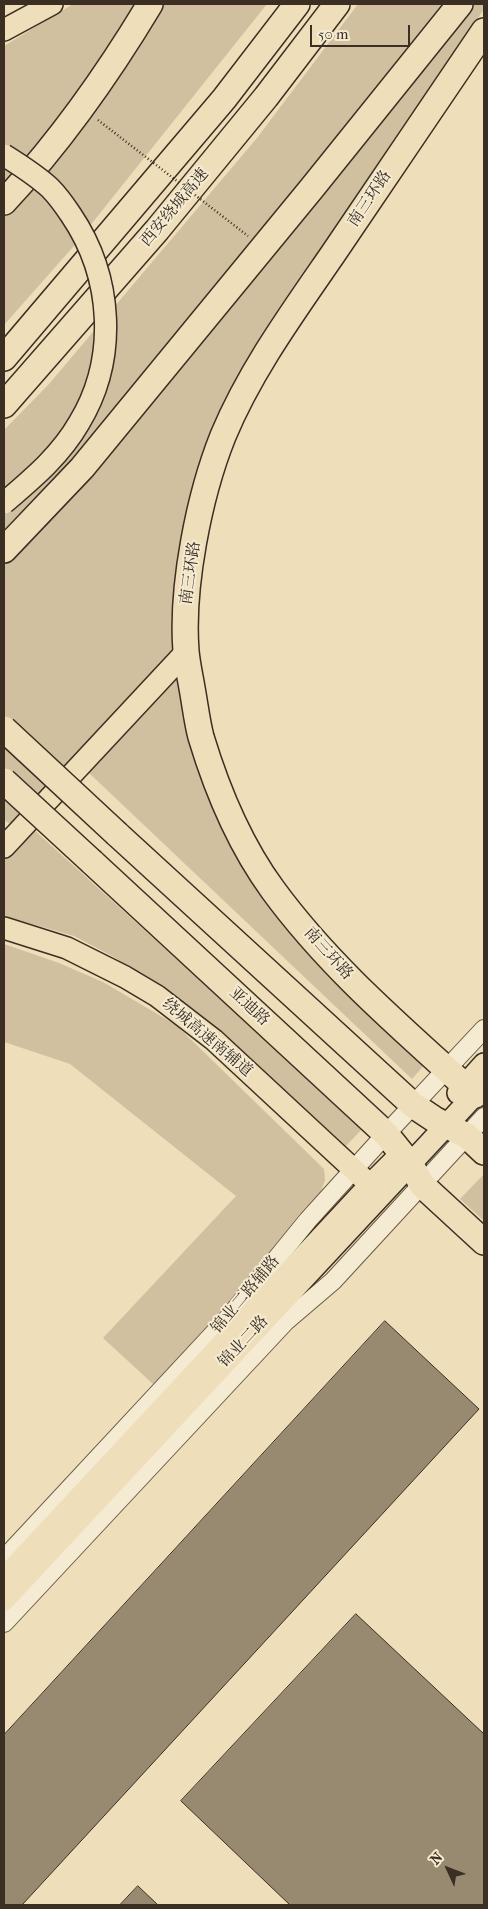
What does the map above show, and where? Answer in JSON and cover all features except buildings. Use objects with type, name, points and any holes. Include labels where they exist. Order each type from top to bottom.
[{"type":"highway","points":[[4,202],[48,151],[88,97],[128,41],[150,4]]},
{"type":"highway","name":"西安绕城高速","points":[[4,358],[224,99],[297,4]]},
{"type":"highway","name":"西安绕城高速","points":[[4,405],[157,230],[266,97],[337,4]]},
{"type":"highway","points":[[4,550],[82,468],[460,4]]},
{"type":"highway","name":"南三环路","points":[[468,1084],[342,972],[272,889],[258,867],[229,812],[200,734],[186,652],[186,606],[194,548],[208,481],[224,436],[248,385],[282,328],[484,31]]},
{"type":"highway","points":[[4,729],[412,1105],[458,1133]]},
{"type":"highway","name":"亚迪路","points":[[4,781],[386,1134],[411,1168],[484,1242]]},
{"type":"main road","points":[[4,30],[52,4]]},
{"type":"main road","points":[[4,155],[27,169],[51,189],[82,231],[97,265],[105,304],[106,339],[102,368],[94,393],[80,422],[65,445],[41,472],[4,503]]},
{"type":"main road","points":[[4,847],[186,652]]},
{"type":"main road","name":"绕城高速南辅道","points":[[4,928],[67,948],[125,977],[157,996],[214,1040],[376,1190]]},
{"type":"main road","name":"锦业二路","points":[[4,1578],[376,1190],[411,1168],[458,1133],[468,1084],[484,1064]]},
{"type":"main road","name":"锦业二路","points":[[4,1600],[376,1190]]},
{"type":"street","name":"锦业二路辅路","points":[[4,1559],[230,1316],[308,1220],[412,1105],[468,1084],[484,1029]]},
{"type":"street","points":[[4,1623],[285,1322],[332,1281],[411,1168],[458,1133],[484,1117]]},
{"type":"path","points":[[98,120],[248,236]]},
{"type":"shaded area","points":[[73,4],[142,4],[115,49],[4,190],[4,46]]},
{"type":"shaded area","points":[[163,4],[267,4],[73,247],[4,325],[4,216],[49,168],[121,71]]},
{"type":"shaded area","points":[[358,4],[484,4],[484,9],[240,381],[179,649],[15,827],[4,820],[4,430],[49,384],[257,138]]},
{"type":"shaded area","points":[[181,675],[215,800],[426,1063],[412,1079],[89,773]]},
{"type":"shaded area","points":[[33,829],[363,1128],[346,1146],[243,1051],[175,996],[112,956],[74,936],[4,916],[4,861]]},
{"type":"shaded area","points":[[4,944],[59,963],[103,982],[176,1025],[324,1169],[325,1180],[321,1191],[302,1211],[236,1294],[154,1385],[103,1338],[236,1196],[70,1064],[4,1042]]},
{"type":"shaded area","points":[[484,1174],[484,1221],[460,1199]]}]
